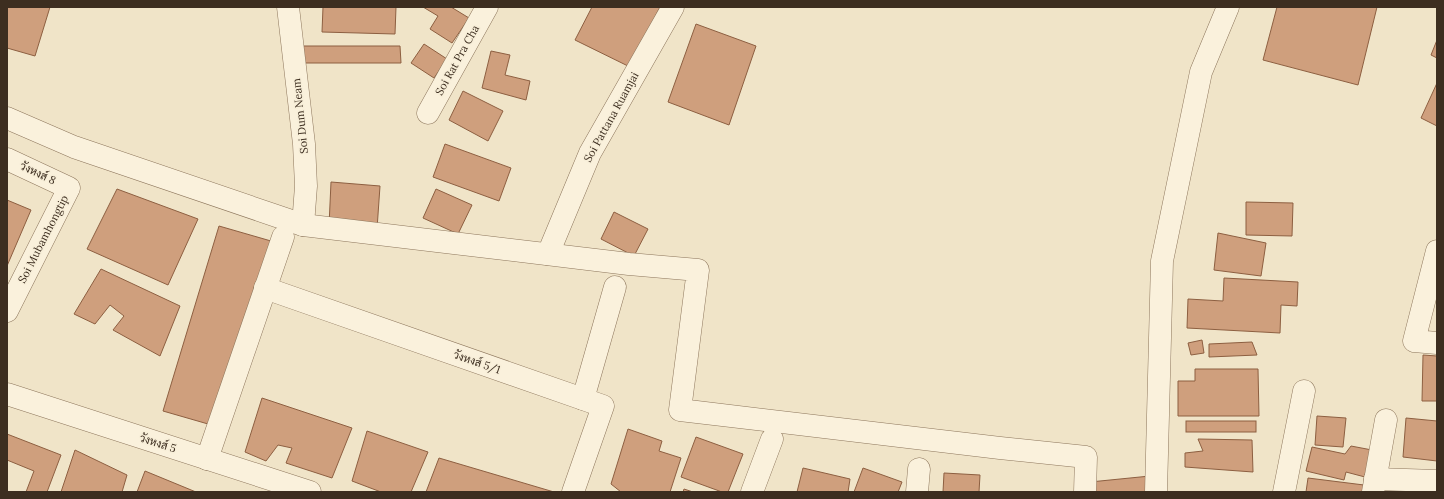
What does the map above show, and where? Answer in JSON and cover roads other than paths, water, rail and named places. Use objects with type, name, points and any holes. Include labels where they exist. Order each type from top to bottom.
[{"type":"street","name":"Soi Dum Neam","points":[[288,7],[304,144],[306,186],[303,225]]},
{"type":"street","name":"Soi Rat Pra Cha","points":[[428,113],[487,7]]},
{"type":"street","name":"Soi Pattana Ruamjai","points":[[548,254],[590,153],[673,7]]},
{"type":"street","points":[[1156,492],[1162,260],[1201,72],[1228,7]]},
{"type":"street","points":[[7,118],[74,147],[303,225],[698,270],[680,410],[1086,457],[1085,492]]},
{"type":"street","name":"วังหงส์ 8","points":[[7,159],[69,188]]},
{"type":"street","name":"Soi Mubamhongtip","points":[[7,311],[69,188]]},
{"type":"street","points":[[207,459],[283,237]]},
{"type":"street","points":[[1437,251],[1414,341],[1437,342]]},
{"type":"street","points":[[583,399],[615,287]]},
{"type":"street","name":"วังหงส์ 5/1","points":[[265,288],[603,406],[573,492]]},
{"type":"street","points":[[1284,492],[1304,391]]},
{"type":"street","name":"วังหงส์ 5","points":[[7,394],[310,492]]},
{"type":"street","points":[[1386,420],[1374,486],[1437,481]]},
{"type":"street","points":[[752,492],[772,439]]},
{"type":"street","points":[[917,492],[919,469]]}]
